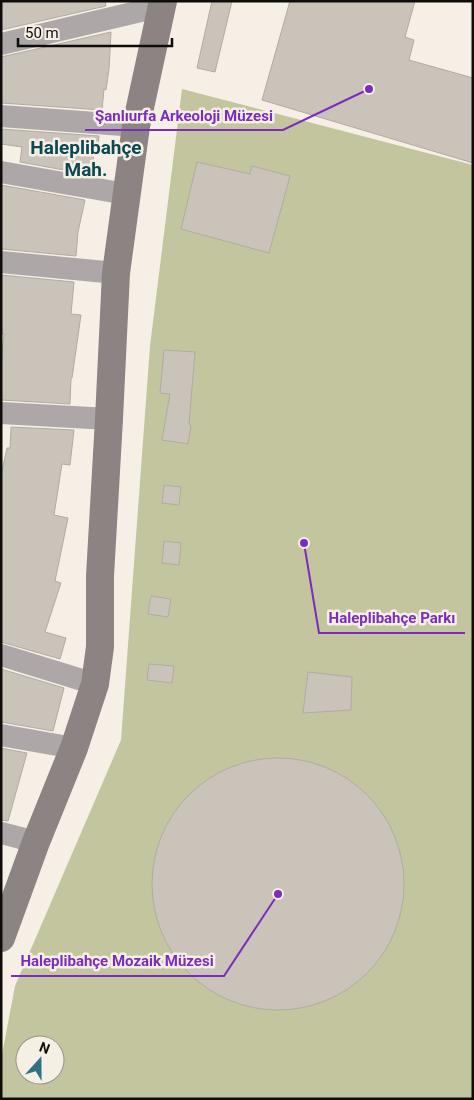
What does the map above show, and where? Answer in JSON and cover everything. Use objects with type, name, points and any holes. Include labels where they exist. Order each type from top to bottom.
[{"type":"street","points":[[1,44],[163,4],[136,126],[116,273],[100,576],[100,647],[94,684],[74,748],[3,927]]},
{"type":"street","points":[[1,116],[136,126]]},
{"type":"street","points":[[1,172],[126,194]]},
{"type":"street","points":[[1,262],[116,273]]},
{"type":"street","points":[[1,413],[109,419]]},
{"type":"street","points":[[1,655],[94,684]]},
{"type":"street","points":[[1,735],[74,748]]},
{"type":"street","points":[[1,833],[36,842]]},
{"type":"green space","points":[[182,89],[473,165],[473,1099],[1,1099],[1,1060],[15,986],[121,740],[150,346]]},
{"type":"building","points":[[1,1],[105,1],[106,6],[1,30]]},
{"type":"building","points":[[212,1],[232,1],[215,72],[197,68]]},
{"type":"building","points":[[290,1],[415,1],[405,37],[414,40],[409,60],[473,78],[473,163],[262,100]]},
{"type":"building","points":[[111,32],[109,69],[106,90],[104,89],[102,110],[1,103],[1,57]]},
{"type":"building","points":[[1,129],[99,136],[97,152],[94,152],[91,175],[20,162],[22,147],[1,144]]},
{"type":"building","points":[[197,162],[250,174],[252,166],[290,176],[269,253],[181,229]]},
{"type":"building","points":[[1,185],[85,200],[78,232],[76,256],[1,249]]},
{"type":"building","points":[[1,275],[74,282],[71,314],[81,315],[71,378],[70,404],[1,400],[1,363],[4,334],[1,334]]},
{"type":"building","points":[[164,350],[195,352],[189,424],[191,425],[188,444],[162,440],[170,394],[160,393]]},
{"type":"building","points":[[11,427],[74,430],[70,465],[62,464],[54,515],[68,518],[55,581],[61,583],[45,632],[66,638],[60,659],[1,642],[1,475],[7,448],[10,448]]},
{"type":"building","points":[[164,485],[181,487],[179,505],[162,503]]},
{"type":"building","points":[[164,541],[181,543],[179,565],[162,563]]},
{"type":"building","points":[[151,596],[171,599],[168,617],[148,614]]},
{"type":"building","points":[[149,664],[174,666],[172,683],[147,680]]},
{"type":"building","points":[[1,669],[64,688],[53,731],[1,722]]},
{"type":"building","points":[[308,672],[352,677],[351,710],[303,713]]},
{"type":"building","points":[[1,748],[27,753],[8,821],[1,820]]},
{"type":"building","points":[[278,758],[302,761],[326,768],[348,780],[367,795],[382,814],[394,836],[401,860],[404,884],[401,908],[394,932],[382,954],[367,973],[348,988],[326,1000],[302,1007],[278,1010],[254,1007],[230,1000],[208,988],[189,973],[174,954],[162,932],[155,908],[152,884],[155,860],[162,836],[174,814],[189,795],[208,780],[230,768],[254,761]]},
{"type":"place","name":"Şanlıurfa Arkeoloji Müzesi","points":[[369,89]]},
{"type":"place","name":"Haleplibahçe Parkı","points":[[304,543]]},
{"type":"place","name":"Haleplibahçe Mozaik Müzesi","points":[[278,894]]},
{"type":"district","name":"Haleplibahçe Mah.","points":[[86,158]]}]
